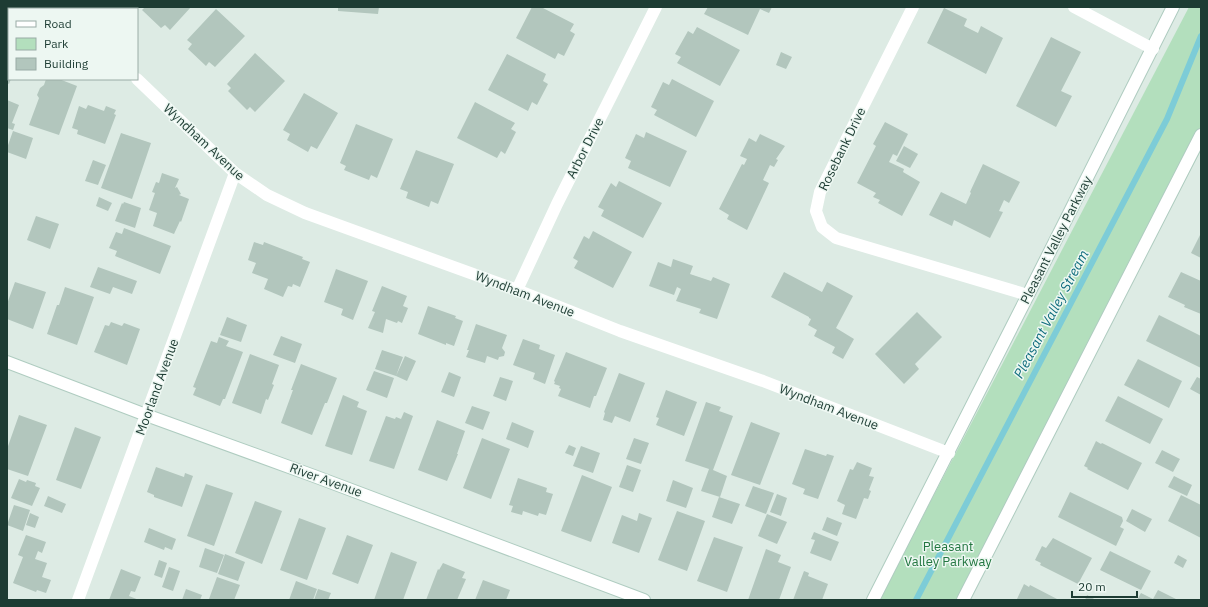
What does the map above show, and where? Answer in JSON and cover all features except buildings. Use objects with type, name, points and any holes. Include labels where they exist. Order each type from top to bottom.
[{"type":"street","name":"Arbor Drive","points":[[517,290],[557,204],[656,7]]},
{"type":"street","name":"Rosebank Drive","points":[[913,7],[820,192],[816,211],[822,227],[836,238],[1028,295]]},
{"type":"street","points":[[1074,7],[1153,49]]},
{"type":"street","name":"Pleasant Valley Parkway","points":[[873,600],[949,453],[1173,7]]},
{"type":"street","name":"Wyndham Avenue","points":[[138,80],[235,173],[266,194],[305,213],[517,290],[620,331],[770,384],[949,453]]},
{"type":"street","points":[[963,600],[1201,135]]},
{"type":"street","name":"Moorland Avenue","points":[[78,600],[235,173]]},
{"type":"street","name":"River Avenue","points":[[7,362],[644,600]]},
{"type":"green space","name":"Pleasant Valley Parkway","points":[[1189,7],[1201,7],[1201,150],[968,600],[879,600]]},
{"type":"waterway","name":"Pleasant Valley Stream","points":[[916,600],[1167,119],[1201,36]]}]
